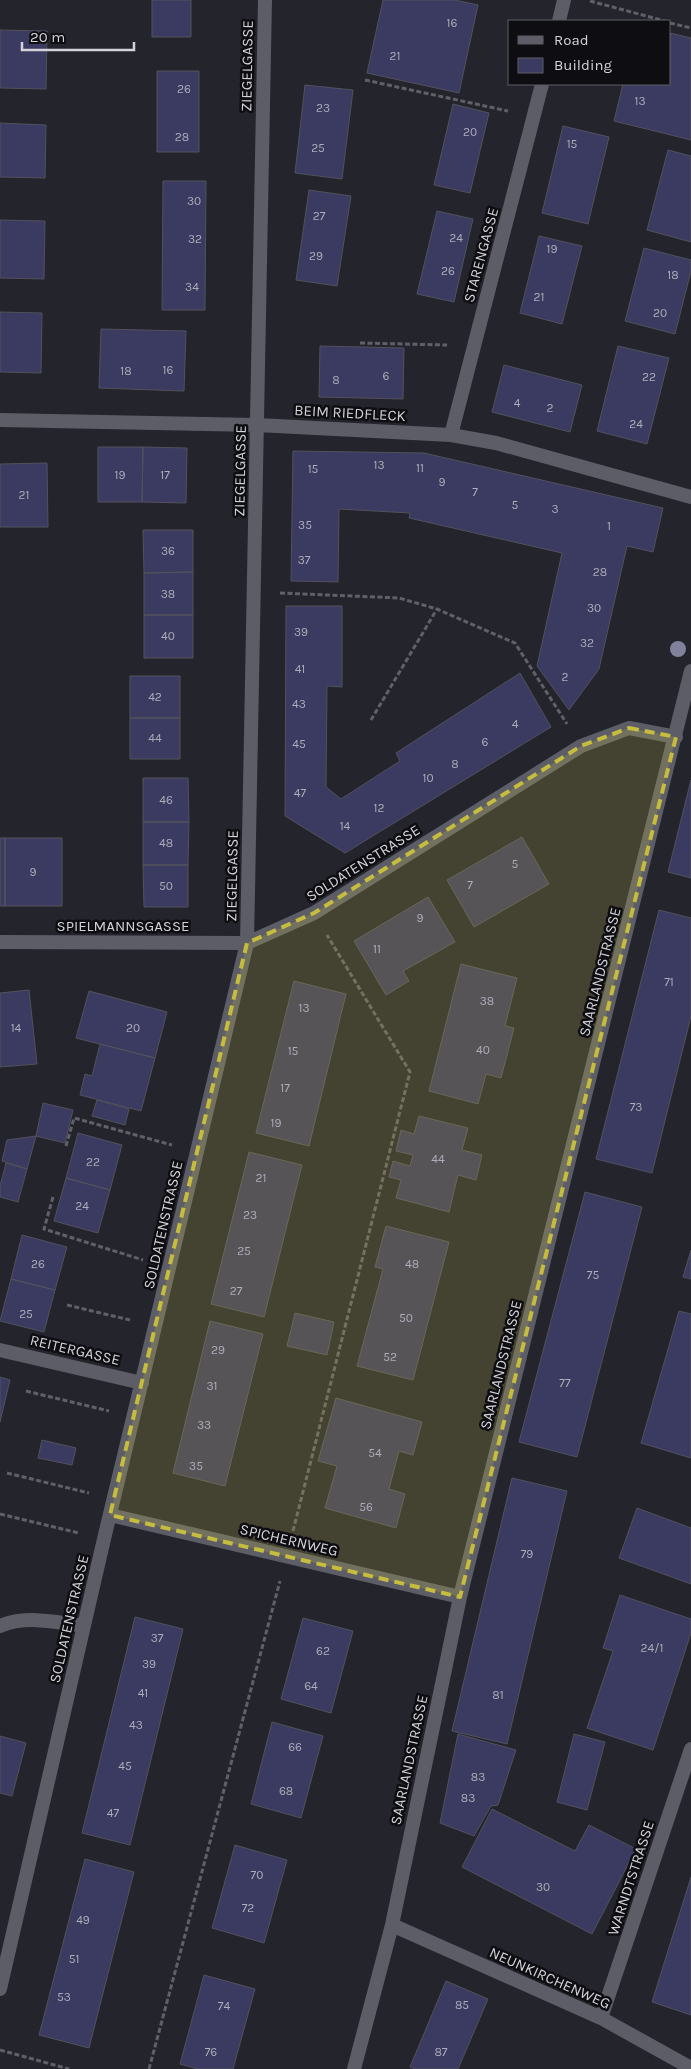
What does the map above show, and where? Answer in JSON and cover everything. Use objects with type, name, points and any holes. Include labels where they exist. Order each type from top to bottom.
[{"type":"street","name":"ZIEGELGASSE","points":[[246,943],[265,0]]},
{"type":"street","points":[[559,20],[564,0]]},
{"type":"street","name":"STARENGASSE","points":[[451,435],[542,85]]},
{"type":"street","name":"BEIM RIEDFLECK","points":[[0,420],[257,424],[451,435],[496,443],[691,497]]},
{"type":"street","name":"SAARLANDSTRASSE","points":[[354,2069],[392,1925],[460,1597],[691,672]]},
{"type":"street","name":"SOLDATENSTRASSE","points":[[0,1989],[113,1500],[170,1268],[246,943],[314,913],[581,746],[629,728],[676,737]]},
{"type":"street","name":"SPIELMANNSGASSE","points":[[0,942],[246,943]]},
{"type":"street","name":"REITERGASSE","points":[[0,1350],[142,1383]]},
{"type":"street","name":"SPICHERNWEG","points":[[110,1515],[460,1597]]},
{"type":"street","points":[[0,1626],[7,1623],[48,1620],[84,1626]]},
{"type":"street","name":"WARNDTSTRASSE","points":[[601,2018],[691,1749]]},
{"type":"street","name":"NEUNKIRCHENWEG","points":[[392,1925],[601,2018],[691,2068]]},
{"type":"path","points":[[585,0],[661,20]]},
{"type":"path","points":[[671,23],[691,28]]},
{"type":"path","points":[[365,80],[534,116]]},
{"type":"path","points":[[360,343],[474,346]]},
{"type":"path","points":[[253,592],[399,598],[437,609],[515,643],[581,746]]},
{"type":"path","points":[[371,720],[437,609]]},
{"type":"path","points":[[149,2069],[287,1556],[410,1072],[314,913]]},
{"type":"path","points":[[66,1146],[74,1118],[197,1152]]},
{"type":"path","points":[[53,1197],[44,1229],[170,1268]]},
{"type":"path","points":[[67,1305],[155,1327]]},
{"type":"path","points":[[26,1391],[134,1418]]},
{"type":"path","points":[[7,1474],[113,1500]]},
{"type":"path","points":[[0,1514],[104,1540]]},
{"type":"path","points":[[0,2050],[69,2069]]},
{"type":"highlighted area","points":[[629,728],[676,737],[653,828],[460,1597],[110,1515],[247,943],[314,913],[581,746]]},
{"type":"building","points":[[152,0],[191,0],[191,37],[152,37]]},
{"type":"building","points":[[383,0],[455,0],[478,5],[459,93],[367,73]]},
{"type":"building","points":[[0,30],[47,31],[46,89],[0,88]]},
{"type":"building","points":[[671,33],[691,38],[691,140],[614,121],[623,85],[671,85]]},
{"type":"building","points":[[157,71],[199,71],[199,152],[157,152]]},
{"type":"building","points":[[305,85],[353,90],[342,179],[295,173]]},
{"type":"building","points":[[453,104],[489,113],[470,193],[434,185]]},
{"type":"building","points":[[0,123],[46,125],[45,178],[0,177]]},
{"type":"building","points":[[563,126],[609,137],[588,224],[542,213]]},
{"type":"building","points":[[668,150],[691,156],[691,242],[647,230]]},
{"type":"building","points":[[163,181],[206,181],[205,310],[162,310]]},
{"type":"building","points":[[309,190],[351,196],[337,286],[296,280]]},
{"type":"building","points":[[437,211],[473,219],[454,302],[417,294]]},
{"type":"building","points":[[0,220],[45,221],[44,279],[0,278]]},
{"type":"building","points":[[539,236],[582,246],[562,324],[520,313]]},
{"type":"building","points":[[644,248],[691,260],[691,271],[675,334],[625,321]]},
{"type":"building","points":[[0,312],[42,313],[41,373],[0,372]]},
{"type":"building","points":[[101,329],[186,331],[184,391],[99,388]]},
{"type":"building","points":[[320,346],[404,348],[403,399],[319,397]]},
{"type":"building","points":[[618,346],[669,358],[647,444],[597,431]]},
{"type":"building","points":[[504,365],[582,385],[570,432],[492,412]]},
{"type":"building","points":[[98,447],[143,447],[142,502],[98,502]]},
{"type":"building","points":[[143,447],[187,448],[186,503],[142,502]]},
{"type":"building","points":[[293,451],[424,453],[663,508],[653,552],[627,546],[599,669],[569,710],[537,666],[562,553],[409,518],[410,513],[339,509],[338,582],[291,581]]},
{"type":"building","points":[[47,463],[48,527],[0,527],[0,464]]},
{"type":"building","points":[[143,530],[193,530],[193,572],[144,573]]},
{"type":"building","points":[[193,572],[193,615],[144,615],[144,573]]},
{"type":"building","points":[[286,606],[342,606],[342,687],[327,686],[326,787],[341,799],[400,761],[396,753],[520,673],[551,727],[345,853],[285,816]]},
{"type":"building","points":[[144,615],[193,615],[193,658],[144,658]]},
{"type":"building","points":[[130,676],[180,676],[180,718],[130,718]]},
{"type":"building","points":[[130,718],[180,718],[180,759],[130,759]]},
{"type":"building","points":[[143,778],[188,778],[189,822],[143,822]]},
{"type":"building","points":[[691,780],[691,878],[668,872]]},
{"type":"building","points":[[143,822],[189,822],[188,865],[143,865]]},
{"type":"building","points":[[522,837],[549,884],[474,927],[447,880]]},
{"type":"building","points":[[0,838],[5,838],[5,906],[0,906]]},
{"type":"building","points":[[5,838],[62,838],[62,906],[5,906]]},
{"type":"building","points":[[143,865],[188,865],[188,907],[144,907]]},
{"type":"building","points":[[428,897],[455,942],[403,971],[409,981],[386,995],[354,941]]},
{"type":"building","points":[[659,910],[691,918],[691,1016],[652,1173],[596,1159]]},
{"type":"building","points":[[461,964],[517,978],[505,1026],[514,1028],[501,1078],[486,1074],[478,1104],[429,1091]]},
{"type":"building","points":[[294,981],[346,994],[309,1146],[256,1133]]},
{"type":"building","points":[[29,990],[37,1064],[0,1067],[0,993]]},
{"type":"building","points":[[89,991],[167,1012],[155,1058],[76,1038]]},
{"type":"building","points":[[100,1044],[155,1058],[141,1111],[80,1095],[85,1074],[92,1076]]},
{"type":"building","points":[[97,1100],[129,1109],[125,1125],[92,1116]]},
{"type":"building","points":[[43,1103],[73,1110],[65,1143],[36,1136]]},
{"type":"building","points":[[419,1116],[468,1128],[462,1150],[482,1155],[476,1180],[458,1175],[449,1212],[396,1198],[401,1180],[389,1177],[393,1161],[410,1166],[413,1155],[396,1151],[401,1130],[414,1134]]},
{"type":"building","points":[[78,1133],[122,1145],[110,1190],[66,1178]]},
{"type":"building","points":[[36,1136],[27,1169],[2,1161],[7,1140]]},
{"type":"building","points":[[249,1152],[302,1165],[264,1317],[211,1304]]},
{"type":"building","points":[[6,1163],[27,1169],[18,1202],[0,1197],[0,1186]]},
{"type":"building","points":[[66,1178],[110,1190],[98,1233],[54,1221]]},
{"type":"building","points":[[585,1192],[642,1207],[577,1457],[519,1442]]},
{"type":"building","points":[[386,1226],[449,1242],[413,1380],[357,1366],[383,1269],[375,1267]]},
{"type":"building","points":[[22,1235],[67,1247],[55,1290],[11,1279]]},
{"type":"building","points":[[691,1250],[691,1279],[683,1277]]},
{"type":"building","points":[[11,1279],[55,1290],[44,1332],[0,1321]]},
{"type":"building","points":[[679,1311],[691,1314],[691,1458],[641,1443]]},
{"type":"building","points":[[295,1313],[334,1322],[327,1355],[287,1346]]},
{"type":"building","points":[[210,1321],[263,1334],[225,1486],[173,1473]]},
{"type":"building","points":[[0,1377],[10,1380],[0,1422]]},
{"type":"building","points":[[336,1398],[422,1422],[413,1455],[399,1451],[389,1489],[405,1494],[396,1528],[325,1508],[337,1466],[318,1461]]},
{"type":"building","points":[[42,1440],[76,1448],[72,1465],[38,1458]]},
{"type":"building","points":[[512,1478],[567,1491],[507,1744],[452,1731]]},
{"type":"building","points":[[637,1508],[691,1528],[691,1584],[619,1558]]},
{"type":"building","points":[[620,1595],[691,1619],[691,1633],[653,1750],[587,1728],[613,1651],[603,1648]]},
{"type":"building","points":[[135,1617],[183,1629],[130,1845],[82,1833]]},
{"type":"building","points":[[303,1618],[353,1631],[331,1713],[281,1699]]},
{"type":"building","points":[[272,1722],[323,1736],[301,1818],[251,1804]]},
{"type":"building","points":[[458,1734],[516,1750],[498,1805],[491,1806],[474,1836],[440,1823]]},
{"type":"building","points":[[574,1734],[605,1742],[587,1810],[557,1802]]},
{"type":"building","points":[[0,1736],[26,1743],[12,1796],[0,1793]]},
{"type":"building","points":[[492,1809],[575,1851],[589,1825],[636,1849],[592,1934],[462,1867]]},
{"type":"building","points":[[235,1845],[287,1860],[264,1943],[212,1928]]},
{"type":"building","points":[[85,1859],[134,1872],[89,2048],[39,2035]]},
{"type":"building","points":[[691,1877],[691,2015],[652,2002]]},
{"type":"building","points":[[204,1975],[255,1989],[233,2069],[198,2069],[180,2064]]},
{"type":"building","points":[[446,1981],[488,1999],[458,2069],[415,2069],[410,2067]]}]
